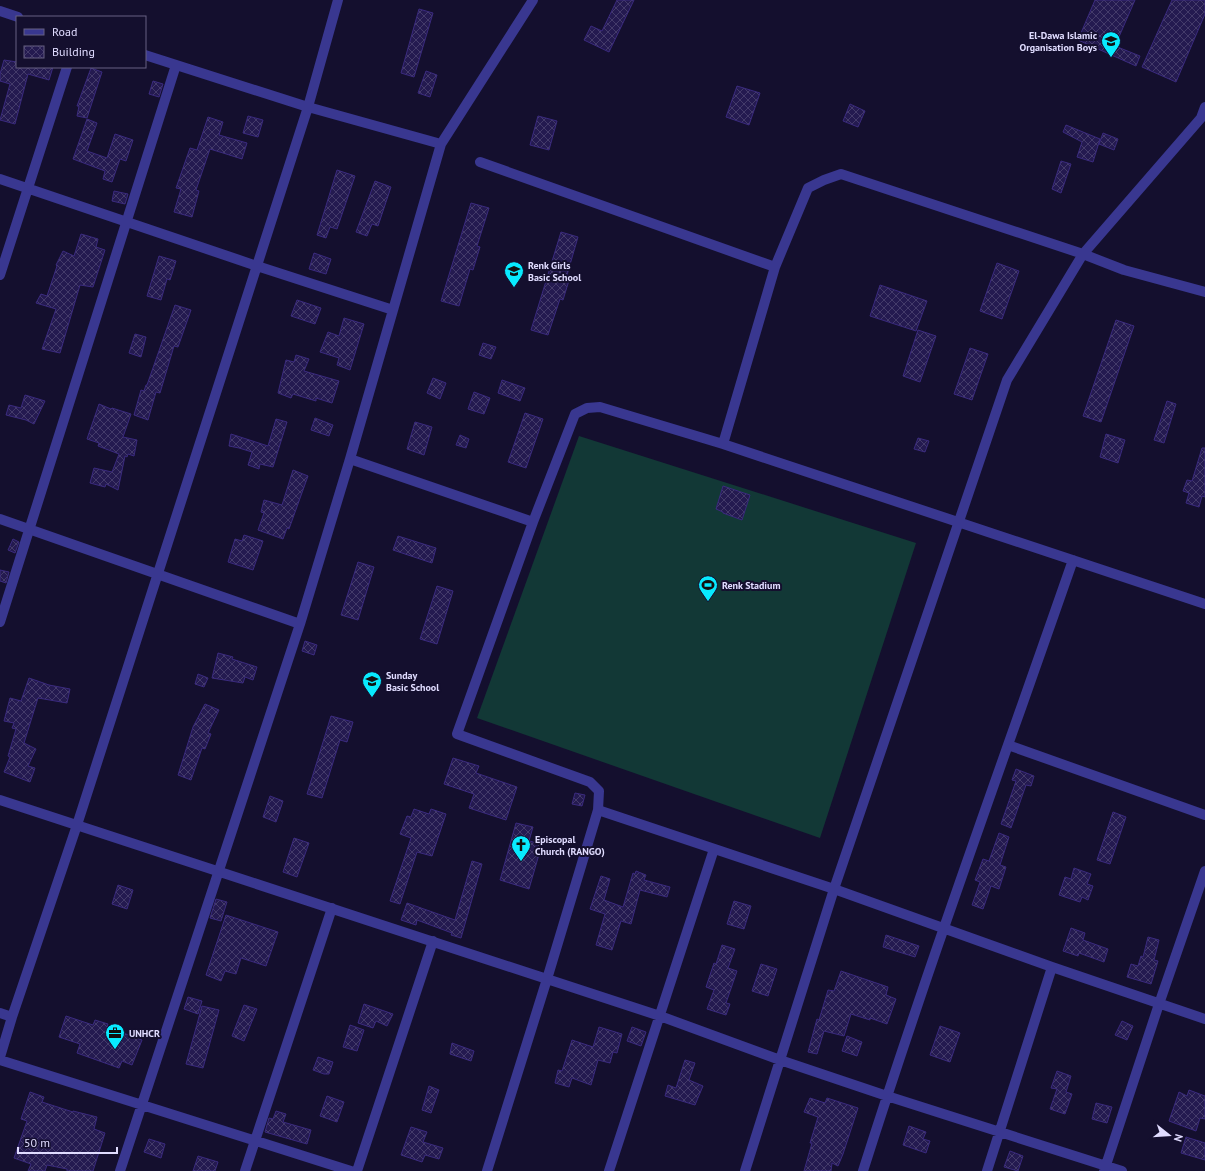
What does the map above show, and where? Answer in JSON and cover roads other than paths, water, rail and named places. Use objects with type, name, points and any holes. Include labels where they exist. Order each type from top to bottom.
[{"type":"street","points":[[338,0],[308,107],[77,825],[12,1017],[0,1058],[142,1105],[351,1171]]},
{"type":"street","points":[[120,1171],[220,872],[300,624],[350,459],[441,144],[532,0]]},
{"type":"street","points":[[0,12],[16,16]]},
{"type":"street","points":[[146,55],[308,107],[441,144]]},
{"type":"street","points":[[0,622],[176,65]]},
{"type":"street","points":[[0,275],[67,68]]},
{"type":"street","points":[[745,1171],[834,889],[958,522],[1008,380],[1083,254],[1201,118],[1205,107]]},
{"type":"street","points":[[480,162],[775,267]]},
{"type":"street","points":[[723,444],[775,267],[808,188],[824,180],[842,174],[1083,254],[1124,270],[1205,292]]},
{"type":"street","points":[[0,179],[257,266],[393,310]]},
{"type":"street","points":[[487,1171],[598,810],[599,791],[590,782],[457,734],[532,522],[575,414],[587,408],[600,407],[723,444],[1205,604]]},
{"type":"street","points":[[350,459],[532,522]]},
{"type":"street","points":[[0,519],[30,528],[300,624]]},
{"type":"street","points":[[863,1171],[944,928],[1073,560]]},
{"type":"street","points":[[1008,745],[1205,816]]},
{"type":"street","points":[[0,800],[660,1016],[780,1060],[887,1096],[1000,1132],[1105,1168],[1122,1171]]},
{"type":"street","points":[[598,810],[834,889],[1052,967],[1205,1019]]},
{"type":"street","points":[[609,1171],[714,849]]},
{"type":"street","points":[[1105,1168],[1205,871]]},
{"type":"street","points":[[245,1171],[332,908]]},
{"type":"street","points":[[357,1171],[433,941]]},
{"type":"street","points":[[987,1171],[1052,967]]},
{"type":"street","points":[[0,1013],[12,1017]]},
{"type":"place","name":"El-Dawa Islamic Organisation Boys","points":[[1111,58]]},
{"type":"place","name":"Renk Girls Basic School","points":[[514,288]]},
{"type":"place","name":"Renk Stadium","points":[[708,602]]},
{"type":"place","name":"Sunday Basic School","points":[[372,698]]},
{"type":"place","name":"Episcopal Church (RANGO)","points":[[521,862]]},
{"type":"place","name":"UNHCR","points":[[115,1050]]}]
